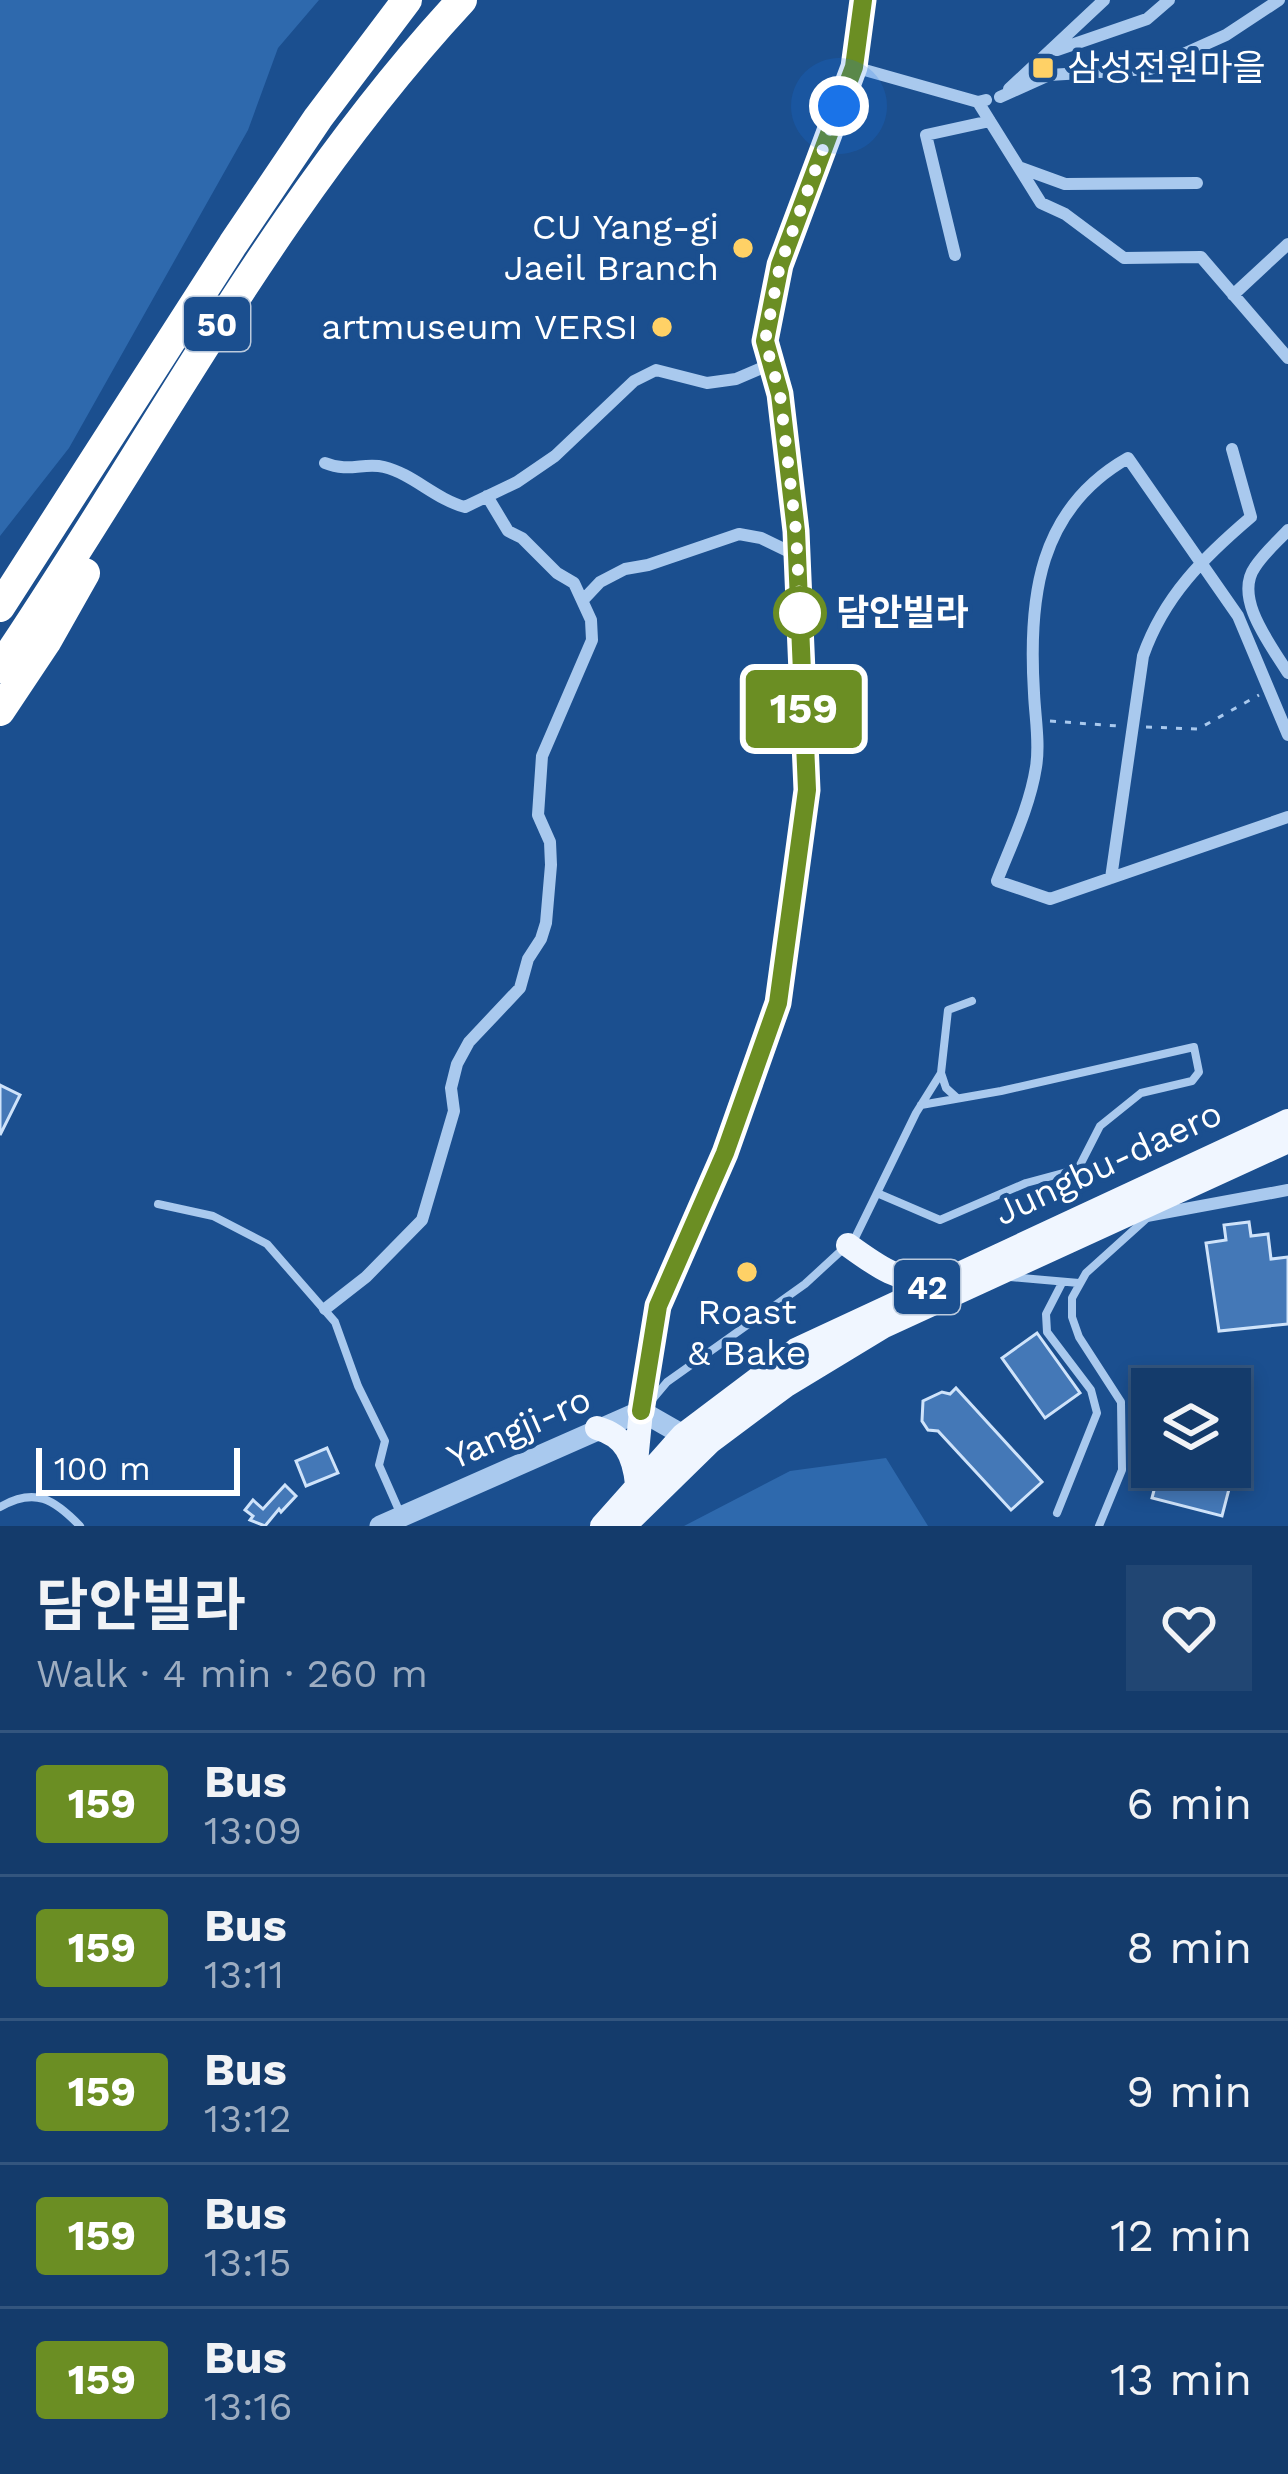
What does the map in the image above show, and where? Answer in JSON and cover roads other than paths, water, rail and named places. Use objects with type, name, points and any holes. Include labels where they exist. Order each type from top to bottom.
[{"type":"highway","name":"50","points":[[0,607],[232,244],[407,0]]},
{"type":"highway","name":"50","points":[[0,668],[276,234],[394,77],[462,0]]},
{"type":"highway","points":[[0,711],[65,611],[147,441]]},
{"type":"main road","name":"Jungbu-daero","points":[[608,1524],[636,1477],[796,1350],[1288,1121]]},
{"type":"main road","name":"Jungbu-daero","points":[[608,1524],[785,1386],[884,1326],[1288,1141]]},
{"type":"main road","points":[[854,1235],[885,1272],[913,1282],[938,1282]]},
{"type":"main road","points":[[636,1477],[641,1411]]},
{"type":"main road","points":[[597,1428],[624,1442],[636,1477]]},
{"type":"street","points":[[641,1411],[658,1306],[725,1153],[778,1003],[807,790],[797,556],[780,394],[765,341],[780,265],[854,67],[863,0]]},
{"type":"street","points":[[1000,98],[1104,0]]},
{"type":"street","points":[[1052,51],[1147,19],[1169,0]]},
{"type":"street","points":[[854,67],[979,102],[1000,98],[1049,74],[1150,69],[1226,35],[1279,0]]},
{"type":"street","points":[[979,102],[1041,203],[1065,214],[1124,258],[1201,257],[1288,358]]},
{"type":"street","points":[[955,255],[926,135],[990,121]]},
{"type":"street","points":[[1019,168],[1065,184],[1197,183]]},
{"type":"street","points":[[1233,295],[1288,244]]},
{"type":"street","points":[[325,463],[341,470],[380,465],[465,507],[555,456],[634,381],[656,370],[707,383],[736,379],[771,364]]},
{"type":"street","points":[[1111,878],[1143,656],[1155,623],[1199,561],[1251,518],[1232,449]]},
{"type":"street","points":[[1288,735],[1238,616],[1128,458],[1098,475],[1065,513],[1043,559],[1032,643],[1036,767],[997,881],[1050,899],[1288,817]]},
{"type":"street","points":[[325,1309],[422,1220],[454,1111],[451,1088],[457,1064],[469,1042],[520,988],[546,923],[551,865],[550,842],[538,815],[542,756],[592,640],[584,599],[574,583],[556,574],[508,530],[487,496]]},
{"type":"street","points":[[1269,684],[1287,671],[1250,604],[1246,587],[1253,568],[1288,530]]},
{"type":"street","points":[[584,599],[600,582],[625,569],[739,534],[761,538],[797,556]]},
{"type":"street","points":[[1117,1220],[1288,1190]]},
{"type":"street","name":"Yangji-ro","points":[[380,1526],[641,1411],[682,1436]]},
{"type":"lane","points":[[958,1098],[946,1088],[941,1073],[948,1010],[972,1001]]},
{"type":"lane","points":[[877,1193],[940,1220],[1026,1183],[1078,1169],[1100,1126],[1141,1094],[1192,1081],[1199,1072],[1194,1047],[921,1105]]},
{"type":"lane","points":[[641,1411],[668,1382],[805,1284],[854,1235],[941,1073]]},
{"type":"lane","points":[[158,1204],[213,1216],[267,1244],[325,1309],[335,1322],[385,1441],[379,1465],[402,1516]]},
{"type":"lane","points":[[1099,1526],[1122,1470],[1121,1402],[1078,1337],[1072,1298],[1086,1273],[1149,1217]]},
{"type":"lane","points":[[1000,1276],[1081,1283]]},
{"type":"lane","points":[[1057,1513],[1097,1413],[1090,1390],[1047,1331],[1046,1314],[1062,1283]]},
{"type":"lane","points":[[0,1507],[22,1496],[38,1495],[62,1508],[80,1526]]},
{"type":"place","name":"삼성전원마을","points":[[1043,68]]},
{"type":"place","name":"CU Yang-gi Jaeil Branch","points":[[743,248]]},
{"type":"place","name":"artmuseum VERSI","points":[[662,327]]},
{"type":"place","name":"담안빌라","points":[[800,613]]},
{"type":"place","name":"Roast & Bake","points":[[747,1272]]}]
